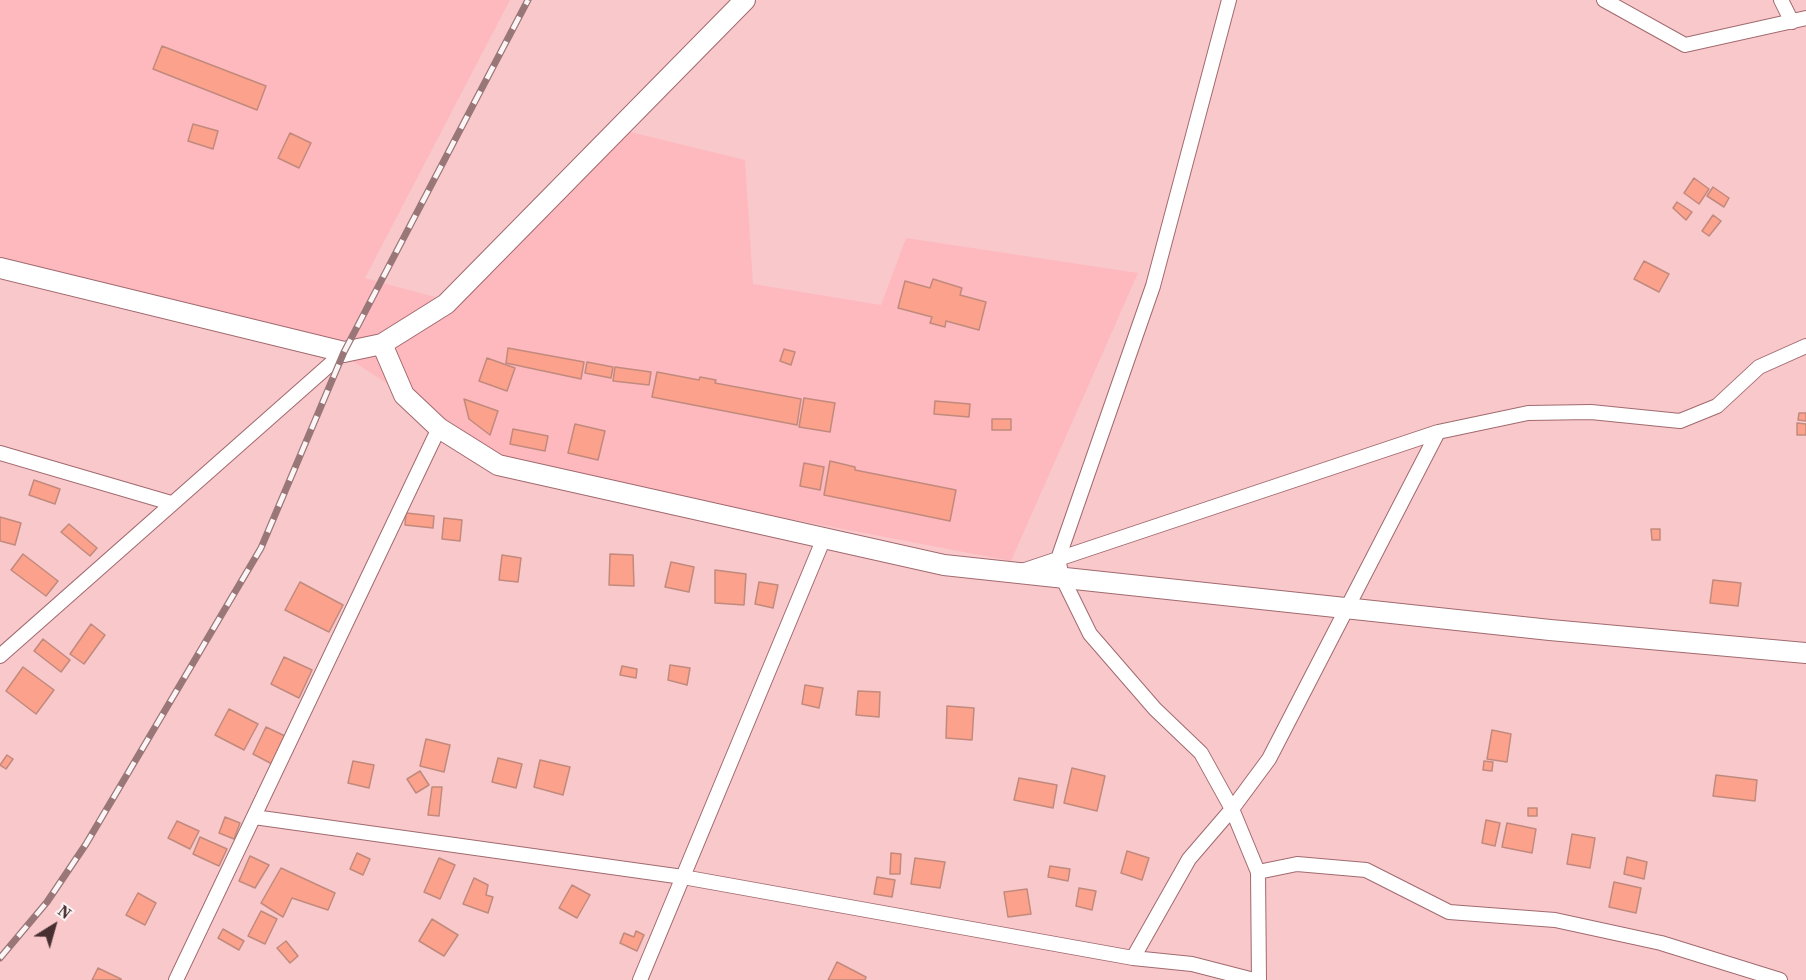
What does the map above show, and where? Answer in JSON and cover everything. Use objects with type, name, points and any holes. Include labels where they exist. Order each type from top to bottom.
[{"type":"main road","points":[[0,268],[344,352],[382,344],[446,304],[746,0]]},
{"type":"main road","points":[[382,344],[404,395],[439,428],[498,465],[944,565],[1017,573],[1060,568],[1348,608],[1806,653]]},
{"type":"street","points":[[1229,0],[1153,286],[1060,568],[1090,634],[1155,709],[1201,753],[1232,809],[1258,872],[1259,980]]},
{"type":"street","points":[[1604,0],[1685,45],[1806,18]]},
{"type":"street","points":[[1781,0],[1792,21]]},
{"type":"street","points":[[1060,568],[1438,432],[1528,413],[1591,412],[1680,421],[1718,406],[1759,367],[1806,346]]},
{"type":"street","points":[[2,653],[344,352]]},
{"type":"street","points":[[176,980],[439,428]]},
{"type":"street","points":[[1133,958],[1189,859],[1232,809],[1269,759],[1438,432]]},
{"type":"street","points":[[0,453],[171,502]]},
{"type":"street","points":[[640,980],[825,538]]},
{"type":"street","points":[[254,817],[683,878],[1133,958],[1192,964],[1254,980]]},
{"type":"street","points":[[1258,872],[1297,864],[1365,870],[1449,912],[1555,920],[1660,943],[1779,980]]},
{"type":"shaded area","points":[[0,0],[510,0],[365,278],[442,299],[614,128],[745,160],[753,284],[881,305],[906,238],[1138,273],[1011,561],[670,496],[502,458],[351,360],[0,270]]},
{"type":"building","points":[[162,46],[266,86],[257,110],[153,69]]},
{"type":"building","points":[[193,124],[218,131],[213,149],[188,141]]},
{"type":"building","points":[[290,133],[311,143],[299,168],[278,158]]},
{"type":"building","points":[[1694,178],[1709,189],[1699,204],[1684,193]]},
{"type":"building","points":[[1713,187],[1729,198],[1724,207],[1707,196]]},
{"type":"building","points":[[1677,202],[1692,212],[1686,220],[1673,208]]},
{"type":"building","points":[[1713,215],[1721,221],[1709,236],[1702,231]]},
{"type":"building","points":[[1644,261],[1669,274],[1659,292],[1634,279]]},
{"type":"building","points":[[933,279],[962,288],[960,295],[986,302],[979,330],[946,321],[945,327],[930,323],[932,317],[898,308],[905,281],[930,288]]},
{"type":"building","points":[[508,348],[584,362],[581,379],[506,363]]},
{"type":"building","points":[[784,349],[795,352],[791,365],[780,361]]},
{"type":"building","points":[[487,358],[515,368],[507,391],[479,381]]},
{"type":"building","points":[[587,362],[613,367],[611,378],[585,373]]},
{"type":"building","points":[[615,367],[651,372],[649,385],[613,381]]},
{"type":"building","points":[[657,372],[699,380],[700,377],[716,380],[715,383],[801,399],[797,425],[652,397]]},
{"type":"building","points":[[804,398],[835,403],[830,432],[799,427]]},
{"type":"building","points":[[464,399],[498,411],[490,435],[469,419]]},
{"type":"building","points":[[935,401],[970,404],[969,417],[934,414]]},
{"type":"building","points":[[1799,413],[1806,413],[1806,421],[1798,420]]},
{"type":"building","points":[[992,419],[1011,419],[1011,430],[992,430]]},
{"type":"building","points":[[1797,423],[1806,424],[1806,435],[1797,435]]},
{"type":"building","points":[[575,424],[605,431],[598,460],[568,453]]},
{"type":"building","points":[[513,429],[548,436],[545,451],[510,444]]},
{"type":"building","points":[[830,461],[855,467],[855,470],[956,490],[950,521],[824,495]]},
{"type":"building","points":[[804,463],[824,467],[820,490],[800,486]]},
{"type":"building","points":[[34,480],[60,489],[55,504],[29,495]]},
{"type":"building","points":[[406,513],[434,516],[433,528],[405,525]]},
{"type":"building","points":[[0,517],[21,523],[15,545],[0,541]]},
{"type":"building","points":[[444,518],[462,520],[460,541],[442,539]]},
{"type":"building","points":[[69,524],[97,548],[90,556],[61,532]]},
{"type":"building","points":[[1651,529],[1660,529],[1660,540],[1652,540]]},
{"type":"building","points":[[23,554],[58,581],[46,596],[11,570]]},
{"type":"building","points":[[610,554],[633,555],[634,586],[609,585]]},
{"type":"building","points":[[502,555],[521,558],[518,582],[499,580]]},
{"type":"building","points":[[671,562],[694,567],[689,592],[665,587]]},
{"type":"building","points":[[715,570],[746,574],[744,605],[715,603]]},
{"type":"building","points":[[1713,580],[1741,583],[1738,606],[1710,603]]},
{"type":"building","points":[[300,582],[343,605],[329,632],[285,610]]},
{"type":"building","points":[[759,582],[778,585],[773,608],[755,604]]},
{"type":"building","points":[[91,624],[105,635],[84,664],[70,654]]},
{"type":"building","points":[[43,639],[70,660],[61,672],[34,651]]},
{"type":"building","points":[[284,657],[312,670],[299,698],[271,684]]},
{"type":"building","points":[[670,665],[690,668],[687,685],[668,680]]},
{"type":"building","points":[[622,666],[637,669],[636,678],[620,675]]},
{"type":"building","points":[[23,667],[54,690],[36,714],[6,691]]},
{"type":"building","points":[[805,685],[823,688],[819,708],[802,704]]},
{"type":"building","points":[[858,691],[880,692],[879,717],[856,715]]},
{"type":"building","points":[[947,706],[974,708],[972,740],[946,738]]},
{"type":"building","points":[[229,709],[258,724],[244,750],[215,735]]},
{"type":"building","points":[[266,727],[285,736],[272,764],[253,754]]},
{"type":"building","points":[[1492,730],[1511,734],[1507,762],[1487,759]]},
{"type":"building","points":[[426,739],[450,745],[444,772],[420,766]]},
{"type":"building","points":[[7,755],[13,759],[6,769],[0,765]]},
{"type":"building","points":[[498,758],[522,764],[516,788],[492,782]]},
{"type":"building","points":[[540,760],[570,767],[563,795],[534,787]]},
{"type":"building","points":[[353,761],[374,765],[369,788],[348,783]]},
{"type":"building","points":[[1484,761],[1493,762],[1492,771],[1483,770]]},
{"type":"building","points":[[1072,768],[1105,776],[1097,811],[1064,803]]},
{"type":"building","points":[[420,771],[429,785],[416,793],[407,779]]},
{"type":"building","points":[[1716,775],[1757,780],[1755,801],[1713,796]]},
{"type":"building","points":[[1019,778],[1057,785],[1053,808],[1014,800]]},
{"type":"building","points":[[432,787],[442,787],[439,816],[428,815]]},
{"type":"building","points":[[1528,808],[1537,808],[1537,816],[1528,816]]},
{"type":"building","points":[[225,817],[240,823],[234,839],[219,833]]},
{"type":"building","points":[[1486,820],[1500,823],[1495,846],[1482,843]]},
{"type":"building","points":[[177,821],[199,831],[190,849],[168,838]]},
{"type":"building","points":[[1507,823],[1536,829],[1532,853],[1502,847]]},
{"type":"building","points":[[1572,834],[1595,838],[1590,868],[1567,864]]},
{"type":"building","points":[[200,837],[227,849],[219,866],[193,854]]},
{"type":"building","points":[[1127,851],[1149,858],[1142,880],[1121,873]]},
{"type":"building","points":[[357,853],[370,859],[363,875],[350,869]]},
{"type":"building","points":[[891,853],[901,854],[900,874],[890,874]]},
{"type":"building","points":[[250,856],[269,865],[255,888],[239,881]]},
{"type":"building","points":[[1627,857],[1647,862],[1644,879],[1624,874]]},
{"type":"building","points":[[439,858],[455,865],[440,899],[424,892]]},
{"type":"building","points":[[915,858],[945,862],[940,888],[911,884]]},
{"type":"building","points":[[1050,866],[1070,869],[1068,881],[1048,877]]},
{"type":"building","points":[[281,868],[335,893],[328,910],[292,898],[283,917],[261,903]]},
{"type":"building","points":[[877,877],[895,880],[892,897],[874,894]]},
{"type":"building","points":[[474,878],[488,885],[486,895],[493,897],[488,913],[463,904]]},
{"type":"building","points":[[1614,882],[1641,888],[1636,913],[1609,907]]},
{"type":"building","points":[[572,885],[590,895],[577,918],[559,908]]},
{"type":"building","points":[[1079,888],[1096,891],[1092,910],[1076,906]]},
{"type":"building","points":[[1027,889],[1031,914],[1008,917],[1004,892]]},
{"type":"building","points":[[138,893],[156,903],[145,925],[126,915]]},
{"type":"building","points":[[261,911],[277,919],[265,944],[248,936]]},
{"type":"building","points":[[432,919],[458,935],[444,956],[419,941]]},
{"type":"building","points":[[223,929],[244,941],[239,950],[218,938]]},
{"type":"building","points":[[636,931],[644,935],[637,951],[620,943],[624,933],[634,937]]},
{"type":"building","points":[[286,941],[298,956],[290,963],[277,948]]},
{"type":"building","points":[[837,962],[866,977],[865,980],[828,980]]},
{"type":"building","points":[[98,968],[121,979],[121,980],[92,980]]},
{"type":"railway","points":[[0,958],[47,902],[86,844],[261,548],[344,352],[528,0]]}]
